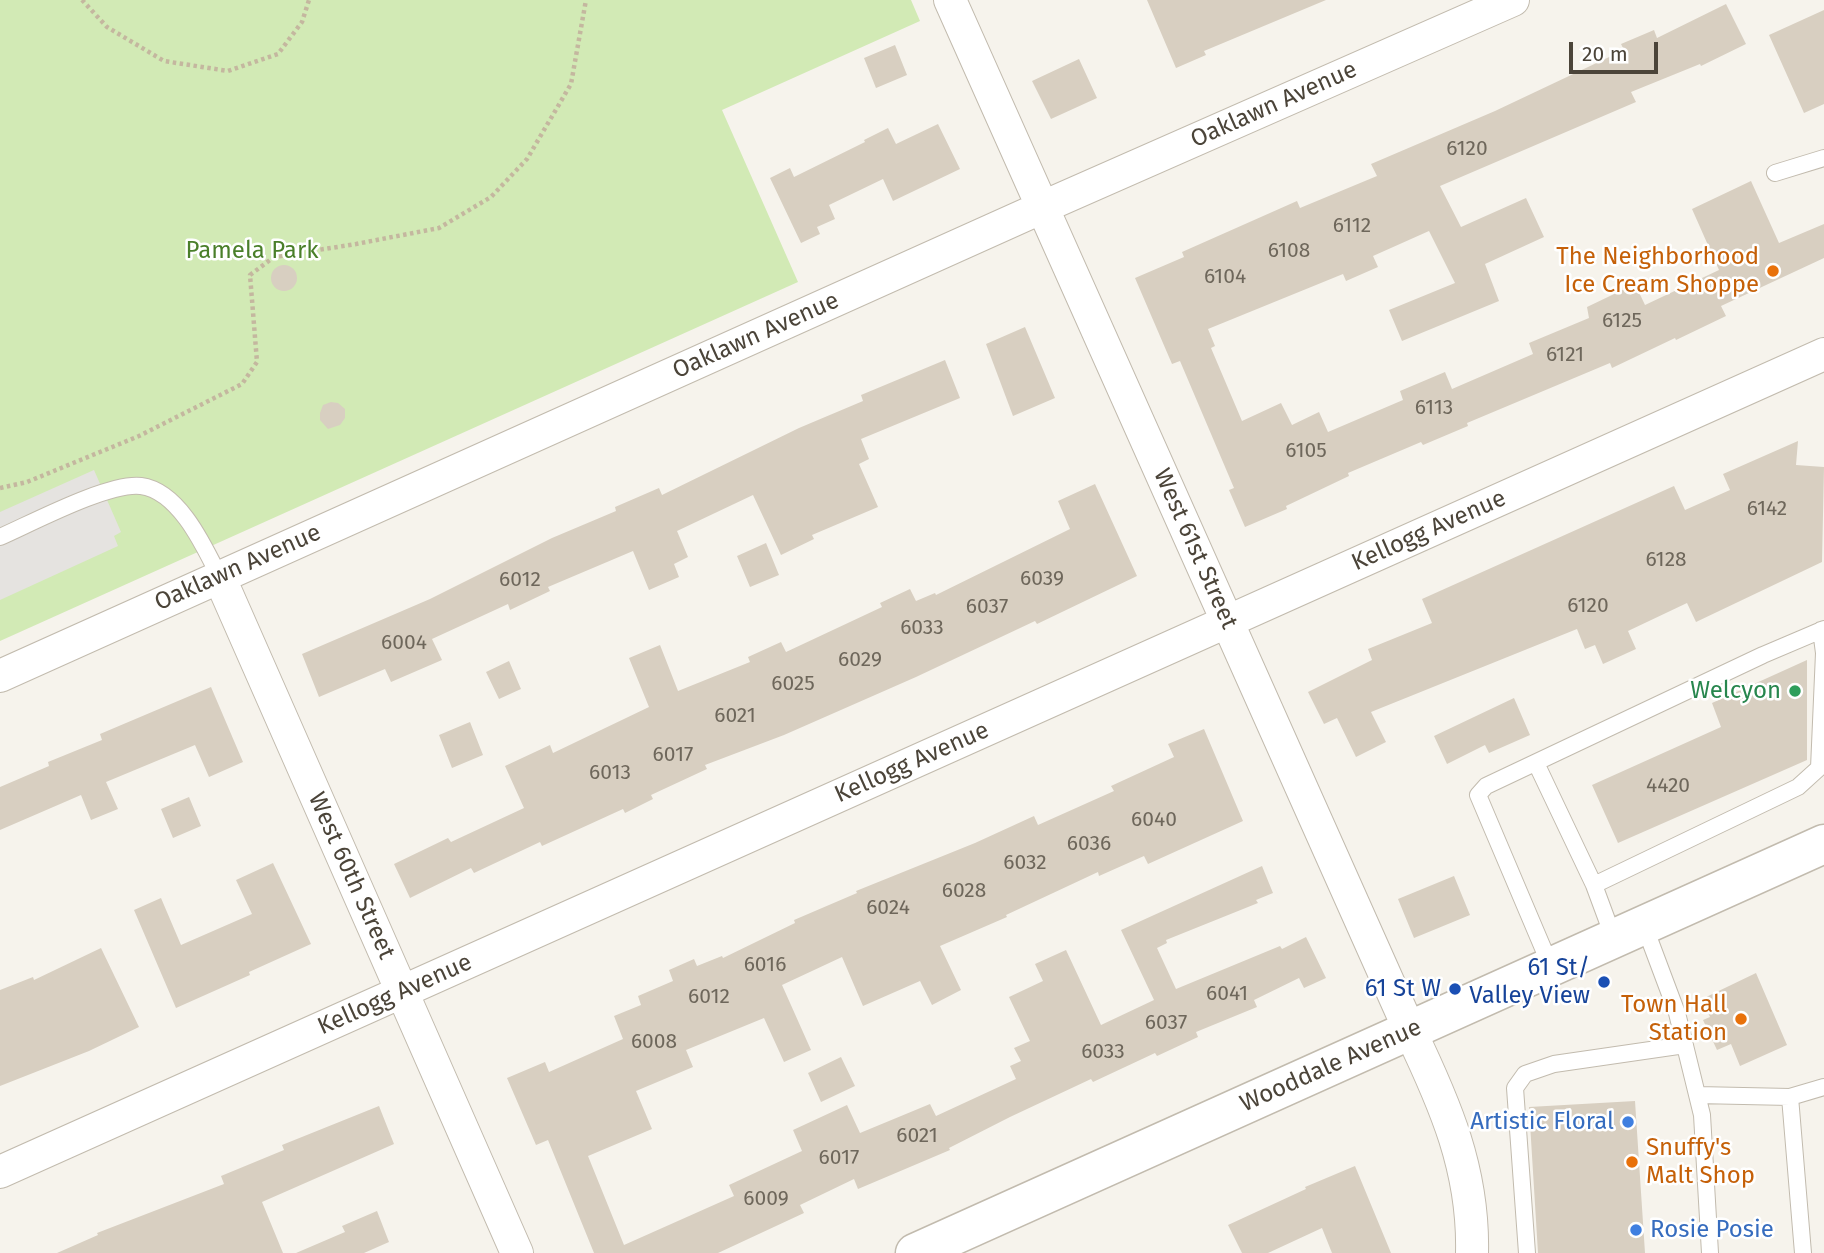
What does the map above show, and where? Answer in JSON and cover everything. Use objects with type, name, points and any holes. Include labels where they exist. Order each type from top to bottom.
[{"type":"street","name":"West 61st Street","points":[[950,0],[1410,1031],[1442,1097],[1463,1162],[1473,1226],[1472,1253]]},
{"type":"street","name":"Oaklawn Avenue","points":[[0,676],[1043,207],[1513,0]]},
{"type":"street","name":"Kellogg Avenue","points":[[0,1172],[1824,355]]},
{"type":"street","name":"West 60th Street","points":[[219,576],[517,1253]]},
{"type":"street","name":"Wooddale Avenue","points":[[915,1253],[1824,844]]},
{"type":"lane","points":[[1775,173],[1824,158]]},
{"type":"lane","points":[[0,537],[114,488],[142,486],[163,495],[181,512],[200,537],[219,576]]},
{"type":"lane","points":[[1551,967],[1478,795],[1486,786],[1823,629],[1819,768],[1798,787],[1594,885]]},
{"type":"lane","points":[[1536,763],[1594,885],[1629,932],[1676,1013],[1702,1115],[1710,1253]]},
{"type":"lane","points":[[1527,1253],[1515,1088],[1525,1074],[1554,1064],[1685,1045]]},
{"type":"lane","points":[[1697,1095],[1790,1097],[1824,1087]]},
{"type":"lane","points":[[1790,1097],[1802,1253]]},
{"type":"path","points":[[82,0],[107,27],[164,61],[228,71],[278,54],[303,22],[309,0]]},
{"type":"path","points":[[0,488],[27,482],[139,436],[242,384],[257,362],[250,275],[274,257],[439,228],[491,197],[527,159],[571,83],[586,0]]},
{"type":"green space","name":"Pamela Park","points":[[0,0],[911,0],[920,21],[722,110],[798,282],[0,641]]},
{"type":"shaded area","points":[[94,470],[121,532],[114,536],[118,546],[0,600],[0,512]]},
{"type":"building","points":[[1147,0],[1326,0],[1204,51],[1206,55],[1176,68]]},
{"type":"building","points":[[1726,4],[1746,44],[1701,66],[1700,64],[1631,92],[1636,102],[1440,186],[1461,227],[1526,198],[1544,237],[1485,264],[1499,301],[1402,341],[1389,310],[1455,283],[1429,231],[1373,256],[1378,267],[1346,281],[1343,274],[1208,329],[1215,346],[1211,348],[1242,421],[1281,403],[1292,425],[1319,412],[1328,432],[1403,400],[1400,391],[1445,372],[1452,389],[1533,354],[1529,343],[1589,318],[1587,307],[1635,284],[1645,305],[1719,270],[1692,209],[1751,181],[1779,243],[1824,224],[1824,258],[1721,306],[1726,316],[1676,340],[1675,338],[1612,368],[1610,363],[1467,423],[1468,426],[1423,445],[1421,442],[1348,473],[1349,476],[1286,506],[1287,509],[1245,527],[1229,490],[1234,488],[1180,361],[1172,364],[1135,278],[1184,257],[1182,252],[1297,201],[1300,208],[1377,176],[1371,164],[1495,111],[1624,50],[1621,44],[1654,30],[1657,38]]},
{"type":"building","points":[[1824,10],[1824,104],[1804,113],[1769,35]]},
{"type":"building","points":[[895,45],[907,75],[876,88],[864,58]]},
{"type":"building","points":[[1079,59],[1097,98],[1051,119],[1032,81]]},
{"type":"building","points":[[938,124],[960,169],[893,201],[883,179],[829,205],[835,219],[817,227],[820,234],[801,243],[770,178],[790,168],[794,177],[888,128],[896,144]]},
{"type":"building","points":[[284,265],[293,269],[297,278],[293,287],[284,291],[275,287],[271,278],[275,269]]},
{"type":"building","points":[[1025,327],[1055,398],[1013,416],[986,344]]},
{"type":"building","points":[[945,360],[960,398],[861,439],[869,459],[859,464],[878,507],[812,535],[814,539],[781,555],[753,495],[677,531],[688,557],[674,564],[679,577],[649,590],[633,551],[548,587],[550,591],[510,610],[508,604],[432,639],[442,660],[391,682],[385,669],[319,697],[302,654],[430,599],[552,538],[616,511],[615,507],[659,488],[662,495],[799,428],[863,401],[861,395]]},
{"type":"building","points":[[338,403],[345,409],[345,418],[340,425],[328,429],[320,420],[320,413],[323,405]]},
{"type":"building","points":[[1798,441],[1796,465],[1824,467],[1822,562],[1696,622],[1687,603],[1628,631],[1636,649],[1603,664],[1595,645],[1585,649],[1577,629],[1371,712],[1386,742],[1356,757],[1337,718],[1324,724],[1308,692],[1372,660],[1368,649],[1432,623],[1422,599],[1674,486],[1685,510],[1730,490],[1723,474]]},
{"type":"building","points":[[1095,484],[1137,576],[1037,624],[1035,621],[784,735],[705,765],[707,769],[651,795],[653,799],[625,813],[623,809],[542,846],[540,842],[474,873],[471,868],[410,898],[394,864],[448,838],[451,842],[524,808],[505,766],[550,745],[553,753],[649,707],[629,658],[660,645],[678,691],[750,662],[748,657],[781,642],[786,652],[882,607],[880,603],[910,589],[916,601],[935,593],[936,595],[1070,529],[1058,501]]},
{"type":"building","points":[[766,543],[779,575],[750,587],[737,556]]},
{"type":"building","points":[[1807,660],[1807,760],[1618,843],[1592,785],[1721,727],[1712,703]]},
{"type":"building","points":[[509,661],[521,689],[499,699],[486,672]]},
{"type":"building","points":[[211,687],[243,762],[209,777],[195,745],[106,782],[118,809],[91,820],[81,795],[0,830],[0,787],[49,766],[48,762],[102,740],[100,734]]},
{"type":"building","points":[[1514,698],[1530,735],[1489,753],[1485,745],[1447,764],[1434,736]]},
{"type":"building","points":[[470,722],[483,755],[452,768],[439,735]]},
{"type":"building","points":[[1204,729],[1243,821],[1148,864],[1144,856],[1099,876],[1098,872],[1006,915],[1007,917],[940,946],[961,990],[932,1005],[920,981],[863,1006],[842,957],[782,985],[811,1050],[784,1062],[764,1018],[686,1050],[693,1067],[636,1091],[652,1129],[588,1156],[624,1245],[734,1196],[729,1185],[802,1151],[793,1130],[847,1105],[860,1133],[930,1104],[936,1116],[1016,1079],[1010,1066],[1021,1061],[1014,1048],[1030,1041],[1009,997],[1043,981],[1035,964],[1066,950],[1101,1025],[1154,1000],[1121,930],[1262,866],[1273,893],[1256,900],[1258,903],[1166,940],[1167,943],[1157,948],[1176,989],[1280,946],[1282,949],[1306,937],[1326,978],[1304,988],[1299,978],[1254,1000],[1257,1007],[1196,1032],[1198,1037],[1157,1056],[1155,1053],[1093,1082],[1091,1079],[1010,1117],[949,1148],[950,1150],[858,1189],[854,1179],[800,1205],[804,1213],[718,1253],[594,1253],[548,1140],[536,1145],[507,1078],[545,1062],[549,1072],[623,1039],[614,1016],[641,1005],[638,996],[673,981],[669,970],[694,959],[697,966],[722,956],[723,958],[795,923],[794,920],[857,893],[856,891],[1034,816],[1038,825],[1114,791],[1111,786],[1174,757],[1168,744]]},
{"type":"building","points":[[189,797],[201,826],[173,838],[161,809]]},
{"type":"building","points":[[273,863],[311,944],[176,1008],[134,910],[161,898],[181,945],[252,914],[236,880]]},
{"type":"building","points":[[1454,876],[1470,915],[1414,938],[1398,899]]},
{"type":"building","points":[[101,948],[139,1027],[89,1051],[0,1086],[0,990],[33,977],[34,980]]},
{"type":"building","name":"Town Hall Station","points":[[1756,973],[1787,1045],[1740,1066],[1731,1044],[1717,1050],[1703,1020],[1710,1017],[1702,999]]},
{"type":"building","points":[[841,1057],[855,1086],[821,1102],[808,1073]]},
{"type":"building","points":[[1635,1101],[1645,1253],[1538,1253],[1529,1107]]},
{"type":"building","points":[[379,1106],[394,1144],[262,1202],[283,1253],[57,1253],[98,1235],[97,1233],[224,1184],[221,1176],[284,1150],[282,1145]]},
{"type":"building","points":[[1355,1166],[1391,1253],[1332,1253],[1322,1228],[1268,1253],[1242,1253],[1228,1225]]},
{"type":"building","points":[[377,1211],[389,1242],[364,1253],[296,1253],[345,1232],[342,1226]]},
{"type":"place","name":"The Neighborhood Ice Cream Shoppe","points":[[1773,271]]},
{"type":"place","name":"Welcyon","points":[[1795,691]]},
{"type":"place","name":"61 St/ Valley View","points":[[1604,982]]},
{"type":"place","name":"61 St W","points":[[1455,989]]},
{"type":"place","name":"Town Hall Station","points":[[1741,1019]]},
{"type":"place","name":"Artistic Floral","points":[[1628,1122]]},
{"type":"place","name":"Snuffy's Malt Shop","points":[[1632,1162]]},
{"type":"place","name":"Rosie Posie","points":[[1636,1230]]}]
